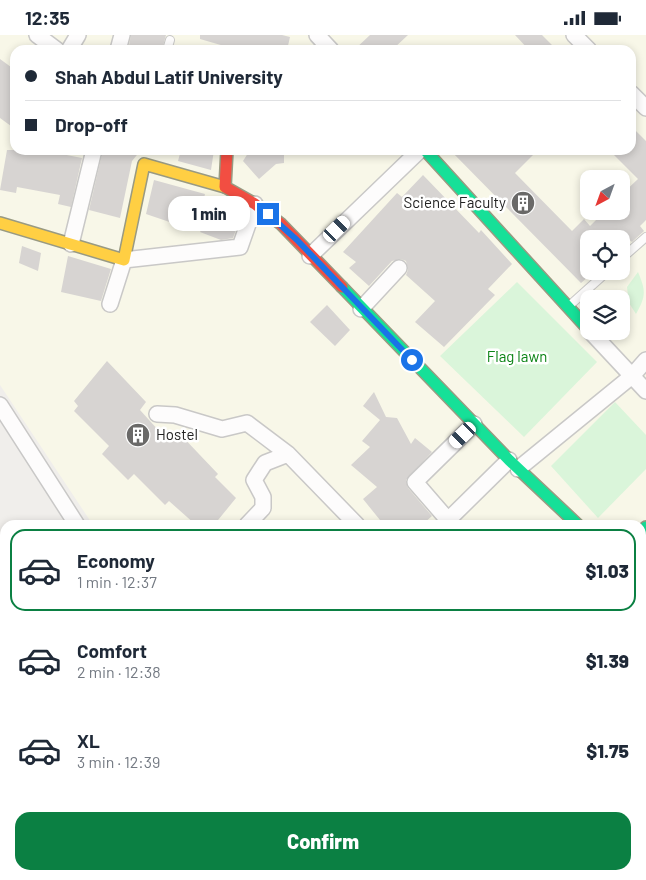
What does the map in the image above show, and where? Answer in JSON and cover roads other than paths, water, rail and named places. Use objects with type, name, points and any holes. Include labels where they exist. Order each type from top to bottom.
[{"type":"street","points":[[37,35],[50,45]]},
{"type":"street","points":[[317,35],[326,45]]},
{"type":"street","points":[[574,35],[584,45]]},
{"type":"street","points":[[636,98],[646,108]]},
{"type":"street","points":[[71,244],[93,155]]},
{"type":"street","points":[[225,187],[227,155]]},
{"type":"street","points":[[310,256],[415,155]]},
{"type":"street","points":[[430,155],[580,321]]},
{"type":"street","points":[[110,304],[124,260],[144,158],[225,187],[255,203],[281,224],[361,309],[514,465],[573,520]]},
{"type":"street","points":[[0,223],[124,260],[240,247],[255,203]]},
{"type":"street","points":[[361,309],[399,268]]},
{"type":"street","points":[[598,340],[646,391]]},
{"type":"street","points":[[449,520],[514,465],[632,376],[646,360]]},
{"type":"street","points":[[0,405],[75,520]]},
{"type":"street","points":[[157,414],[175,415],[222,429],[247,423],[288,454],[352,520]]},
{"type":"street","points":[[443,520],[415,482],[474,424]]},
{"type":"street","points":[[252,520],[263,508],[263,497],[254,479],[264,463],[288,454]]},
{"type":"lane","points":[[169,45],[170,41]]},
{"type":"lane","points":[[630,251],[646,237]]},
{"type":"lane","points":[[568,307],[598,280]]},
{"type":"place","name":"Science Faculty","points":[[523,203]]},
{"type":"place","name":"Hostel","points":[[138,435]]},
{"type":"park label","name":"Flag lawn","points":[[517,357]]}]
